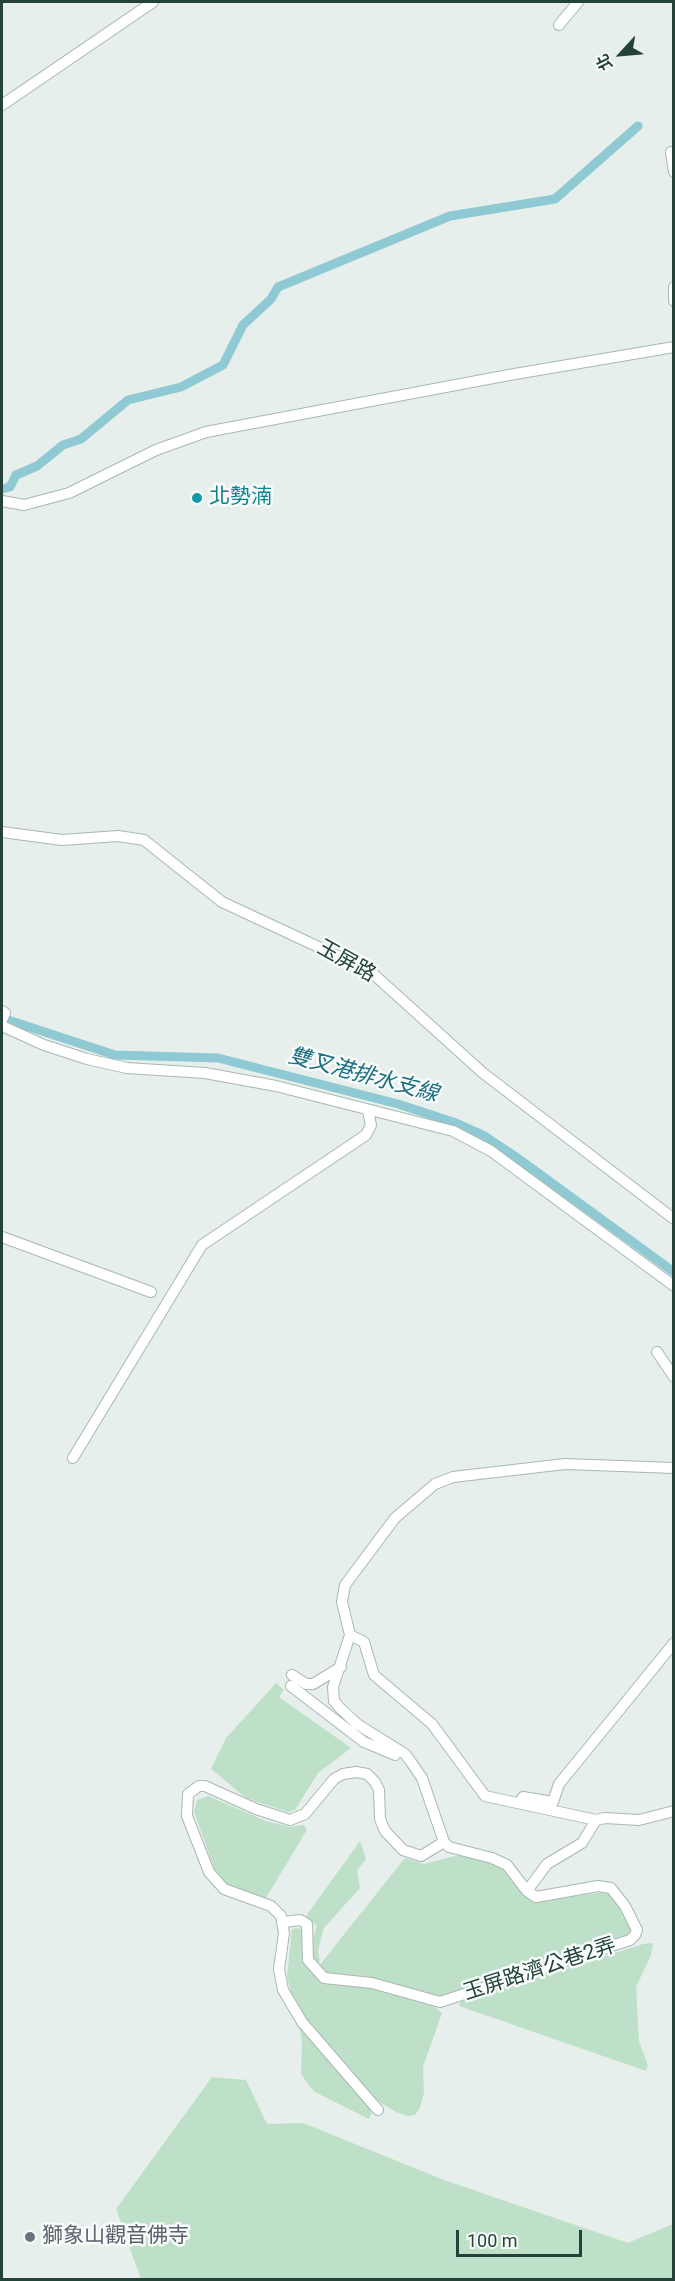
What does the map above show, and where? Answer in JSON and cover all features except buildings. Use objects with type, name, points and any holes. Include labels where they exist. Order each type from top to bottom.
[{"type":"street","points":[[2,105],[153,2]]},
{"type":"street","points":[[559,25],[578,2]]},
{"type":"street","points":[[671,152],[674,172]]},
{"type":"street","points":[[674,288],[674,301]]},
{"type":"street","points":[[2,501],[24,505],[69,493],[156,450],[206,432],[508,375],[674,347]]},
{"type":"street","name":"玉屏路","points":[[2,832],[62,840],[118,836],[144,840],[222,902],[370,970],[483,1073],[674,1219]]},
{"type":"street","points":[[2,1011],[5,1013],[2,1020]]},
{"type":"street","points":[[2,1026],[44,1045],[87,1059],[127,1068],[225,1076],[276,1086],[453,1131],[491,1151],[674,1286]]},
{"type":"street","points":[[73,1458],[202,1245],[366,1135],[371,1125],[368,1111]]},
{"type":"street","points":[[2,1237],[151,1292]]},
{"type":"street","points":[[657,1352],[674,1377]]},
{"type":"street","points":[[596,1820],[582,1843],[547,1864],[527,1891],[507,1865],[492,1858],[449,1847],[444,1842],[422,1778],[405,1754],[357,1724],[334,1701],[333,1687],[350,1635],[342,1602],[345,1585],[395,1518],[435,1484],[453,1477],[565,1464],[674,1468]]},
{"type":"street","points":[[350,1635],[364,1642],[374,1675],[432,1724],[485,1796],[596,1820],[605,1818],[639,1820],[674,1811]]},
{"type":"street","points":[[520,1803],[523,1797],[553,1802],[559,1784],[674,1643]]},
{"type":"street","points":[[340,1666],[313,1684],[292,1681],[364,1742],[388,1751],[405,1761],[422,1778]]},
{"type":"street","points":[[378,2110],[302,2022],[284,1990],[279,1969],[284,1944],[284,1922],[271,1906],[231,1894],[213,1878],[187,1816],[188,1794],[192,1789],[205,1786],[256,1809],[290,1820],[305,1814],[334,1779],[343,1774],[356,1772],[367,1774],[379,1790],[380,1819],[385,1831],[403,1850],[422,1856],[444,1842]]},
{"type":"street","name":"玉屏路濟公巷2弄","points":[[284,1922],[300,1920],[307,1924],[308,1960],[324,1977],[372,1983],[440,2002],[630,1940],[637,1930],[625,1906],[611,1888],[598,1886],[536,1897],[527,1891]]},
{"type":"green space","points":[[276,1683],[284,1690],[279,1697],[351,1748],[318,1773],[295,1810],[288,1812],[246,1798],[211,1769],[226,1738]]},
{"type":"green space","points":[[208,1796],[266,1821],[290,1827],[304,1825],[307,1830],[264,1901],[226,1886],[216,1873],[194,1812],[197,1800]]},
{"type":"green space","points":[[360,1841],[366,1859],[357,1871],[360,1888],[324,1928],[318,1951],[320,1961],[317,1965],[312,1941],[317,1926],[306,1916]]},
{"type":"green space","points":[[463,1854],[501,1866],[532,1901],[606,1892],[613,1895],[635,1934],[442,1999],[323,1972],[318,1967],[405,1858],[424,1864]]},
{"type":"green space","points":[[292,1929],[304,1930],[311,1970],[375,1987],[435,2007],[442,2013],[423,2067],[424,2093],[420,2108],[415,2115],[408,2116],[396,2112],[371,2097],[307,2019],[291,1992],[287,1977]]},
{"type":"green space","points":[[653,1943],[651,1955],[636,1987],[639,2041],[648,2066],[646,2071],[459,2006],[460,2002],[643,1944]]},
{"type":"green space","points":[[298,2020],[373,2110],[369,2119],[315,2092],[308,2084],[301,2074],[302,2042]]},
{"type":"green space","points":[[212,2077],[246,2080],[267,2124],[303,2123],[444,2180],[628,2243],[673,2224],[673,2279],[141,2279],[116,2209]]},
{"type":"waterway","points":[[2,489],[10,487],[16,475],[37,466],[63,445],[81,439],[128,400],[181,387],[223,365],[243,325],[271,299],[278,287],[450,216],[555,199],[638,126]]},
{"type":"waterway","name":"雙叉港排水支線","points":[[2,1018],[115,1055],[218,1058],[398,1104],[456,1123],[483,1135],[516,1157],[674,1272]]},
{"type":"place","name":"北勢湳","points":[[197,498]]},
{"type":"place","name":"獅象山觀音佛寺","points":[[30,2237]]}]
